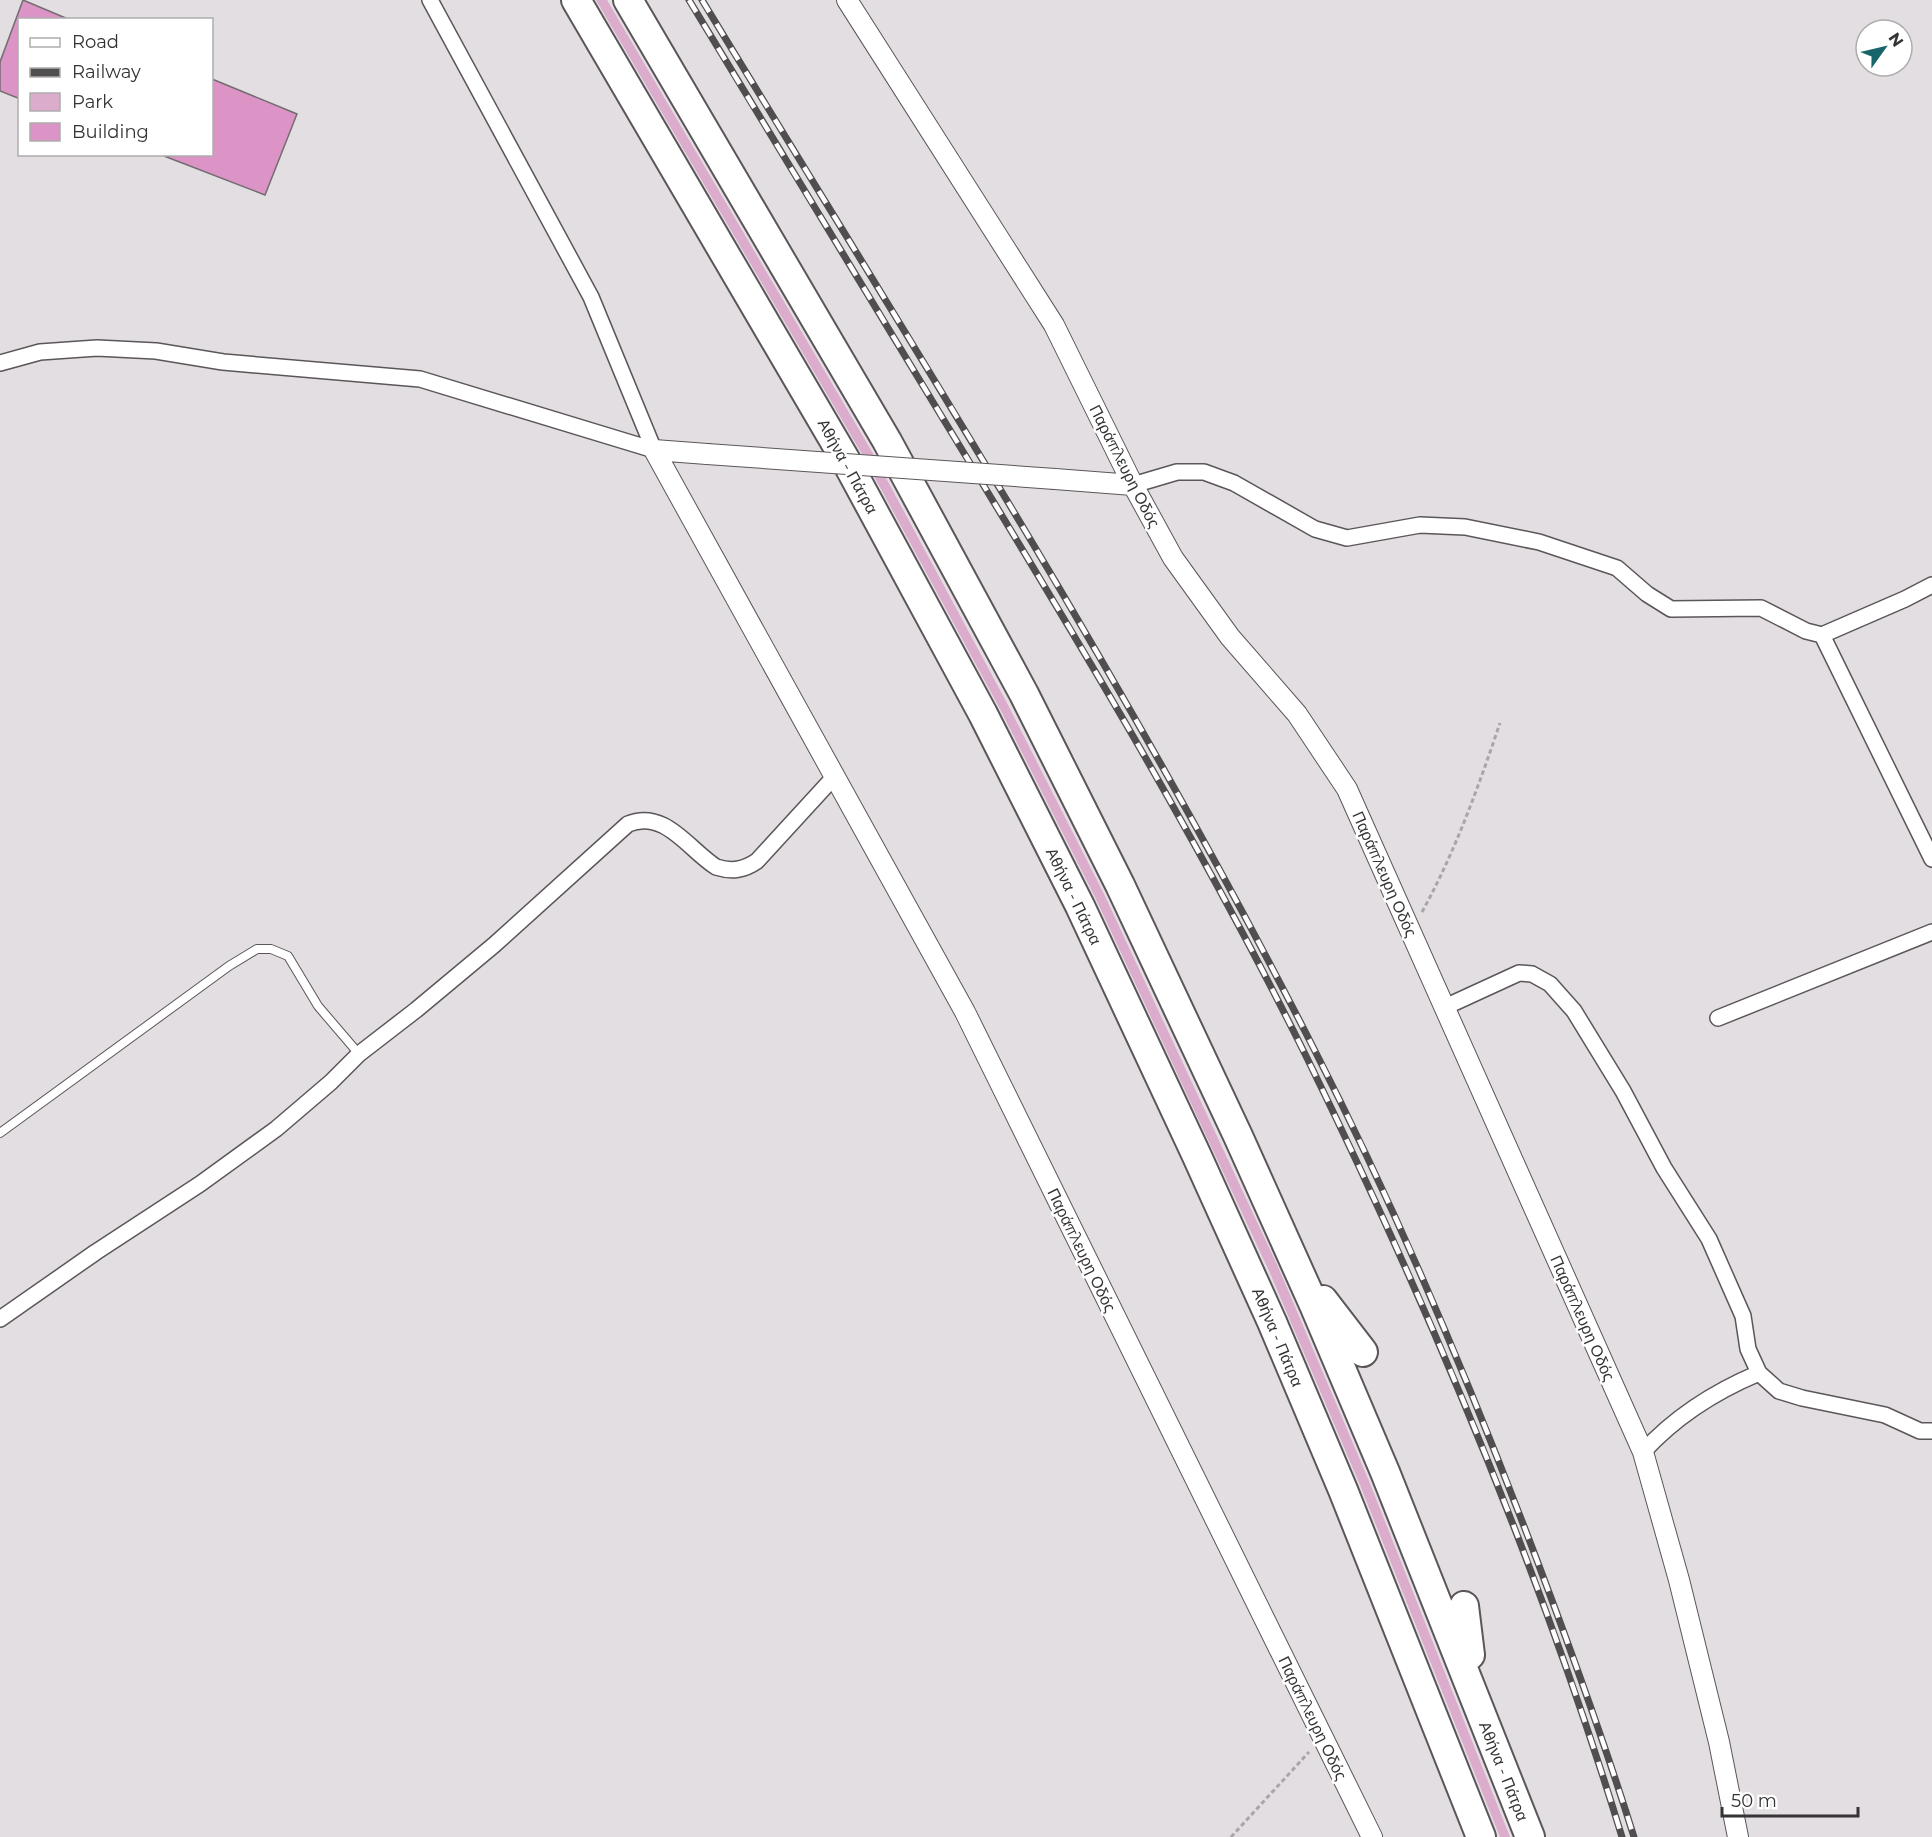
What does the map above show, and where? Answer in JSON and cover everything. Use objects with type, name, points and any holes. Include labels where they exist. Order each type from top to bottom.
[{"type":"highway","name":"Αθήνα - Πάτρα","points":[[576,0],[845,459],[983,714],[1080,906],[1272,1322],[1343,1490],[1481,1837]]},
{"type":"highway","name":"Αθήνα - Πάτρα","points":[[628,0],[887,441],[1024,694],[1120,885],[1295,1262],[1385,1472],[1530,1837]]},
{"type":"highway","points":[[1295,1262],[1362,1352]]},
{"type":"highway","points":[[1464,1606],[1474,1696]]},
{"type":"street","points":[[430,0],[591,297],[654,450]]},
{"type":"street","name":"Παράπλευρη Οδός","points":[[847,0],[1054,325],[1133,485],[1173,558],[1230,637],[1297,714],[1347,789],[1643,1452],[1679,1580],[1719,1742],[1738,1837]]},
{"type":"street","points":[[0,363],[40,352],[97,348],[156,351],[223,362],[420,379],[654,450],[1133,485],[1177,472],[1204,472],[1234,483],[1315,529],[1347,538],[1420,525],[1465,527],[1539,542],[1617,568],[1647,594],[1671,609],[1761,608],[1822,636],[1932,860]]},
{"type":"street","name":"Παράπλευρη Οδός","points":[[654,450],[965,1012],[1372,1837]]},
{"type":"street","points":[[1822,636],[1932,585]]},
{"type":"street","points":[[0,1319],[267,1136],[331,1082],[359,1054],[494,945],[628,824],[636,820],[654,820],[668,827],[716,867],[726,870],[744,868],[757,861],[834,777]]},
{"type":"street","points":[[1718,1018],[1932,932]]},
{"type":"street","points":[[1445,1007],[1519,973],[1532,974],[1550,984],[1574,1011],[1623,1090],[1664,1168],[1709,1239],[1743,1316],[1748,1349],[1759,1373],[1779,1391],[1802,1398],[1885,1414],[1920,1431],[1932,1431]]},
{"type":"street","points":[[1643,1452],[1661,1432],[1681,1418],[1722,1391],[1759,1373]]},
{"type":"lane","points":[[0,1133],[229,966],[257,949],[271,949],[288,956],[318,1006],[359,1054]]},
{"type":"path","points":[[1411,932],[1441,877],[1479,785],[1500,723]]},
{"type":"path","points":[[1232,1837],[1322,1737]]},
{"type":"green space","points":[[596,0],[607,0],[871,450],[1007,703],[1104,894],[1279,1269],[1369,1481],[1510,1837],[1500,1837],[1360,1485],[1270,1273],[1095,897],[999,707],[862,454]]},
{"type":"building","points":[[23,0],[66,18],[18,18],[18,98],[0,91],[0,62]]},
{"type":"building","points":[[213,79],[297,114],[265,195],[164,156],[213,156]]},
{"type":"railway","points":[[689,0],[1132,734],[1222,895],[1307,1058],[1397,1248],[1480,1441],[1555,1638],[1622,1837]]},
{"type":"railway","points":[[702,0],[940,389],[1095,650],[1171,781],[1314,1049],[1376,1175],[1461,1367],[1576,1665],[1634,1837]]}]
